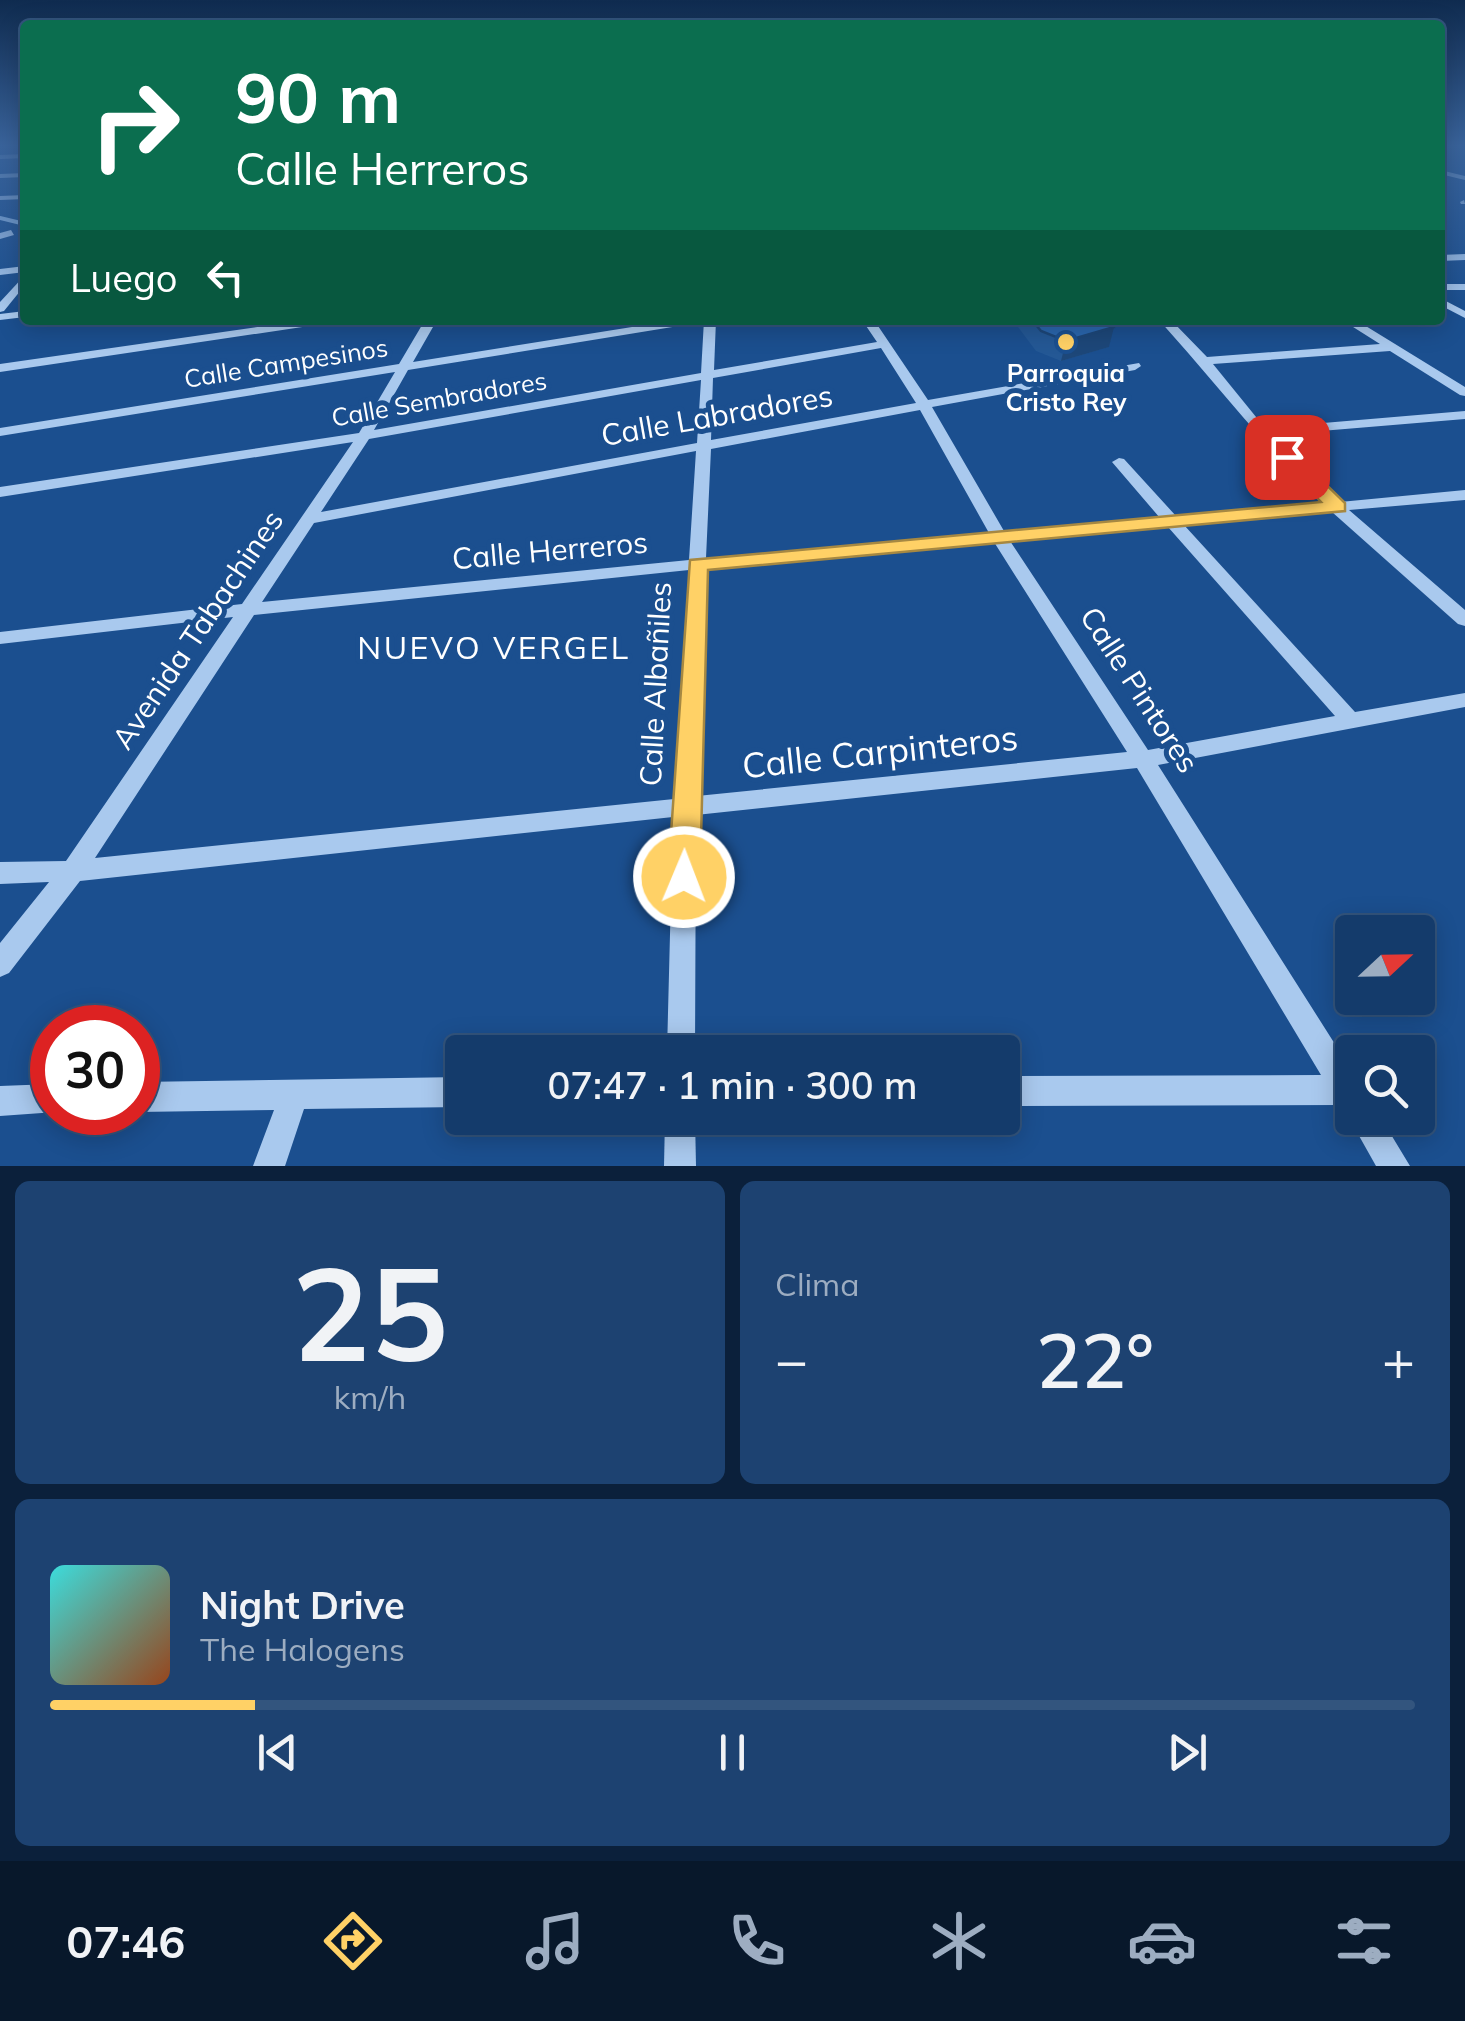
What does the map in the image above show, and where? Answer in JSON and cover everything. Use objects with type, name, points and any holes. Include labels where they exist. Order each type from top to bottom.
[{"type":"street","points":[[0,309],[20,284]]},
{"type":"street","points":[[0,368],[296,325]]},
{"type":"street","name":"Avenida Tabachines","points":[[0,964],[73,872],[364,436],[428,325]]},
{"type":"street","name":"Calle Campesinos","points":[[0,432],[666,325]]},
{"type":"street","name":"Calle Albañiles","points":[[681,1035],[685,807],[710,325]]},
{"type":"street","name":"Calle Pintores","points":[[871,325],[924,405],[998,535],[1143,759],[1335,1070]]},
{"type":"street","points":[[1171,325],[1262,432],[1338,507],[1465,620]]},
{"type":"street","points":[[1356,325],[1465,392]]},
{"type":"street","name":"Calle Sembradores","points":[[0,492],[364,436],[884,344]]},
{"type":"street","points":[[1205,361],[1393,348]]},
{"type":"street","name":"Calle Labradores","points":[[308,519],[1135,366]]},
{"type":"street","points":[[1262,432],[1465,415]]},
{"type":"street","points":[[1118,462],[1351,721]]},
{"type":"street","name":"Calle Herreros","points":[[0,638],[250,607],[998,535],[1465,496]]},
{"type":"street","name":"Calle Carpinteros","points":[[0,873],[73,872],[1143,759],[1465,700]]},
{"type":"street","points":[[1020,1091],[1335,1094]]},
{"type":"street","points":[[160,1096],[445,1092]]},
{"type":"street","points":[[269,1166],[295,1093]]},
{"type":"street","points":[[0,1101],[30,1100]]},
{"type":"street","points":[[680,1135],[680,1166]]},
{"type":"street","points":[[1375,1135],[1394,1166]]},
{"type":"building","points":[[1036,325],[1114,325],[1066,341]]},
{"type":"waterway","points":[[0,218],[20,223]]},
{"type":"place","name":"Parroquia Cristo Rey","points":[[1066,342]]},
{"type":"district","name":"NUEVO VERGEL","points":[[494,648]]},
{"type":"route","points":[[684,877],[698,565],[1338,507],[1287,457]]}]
